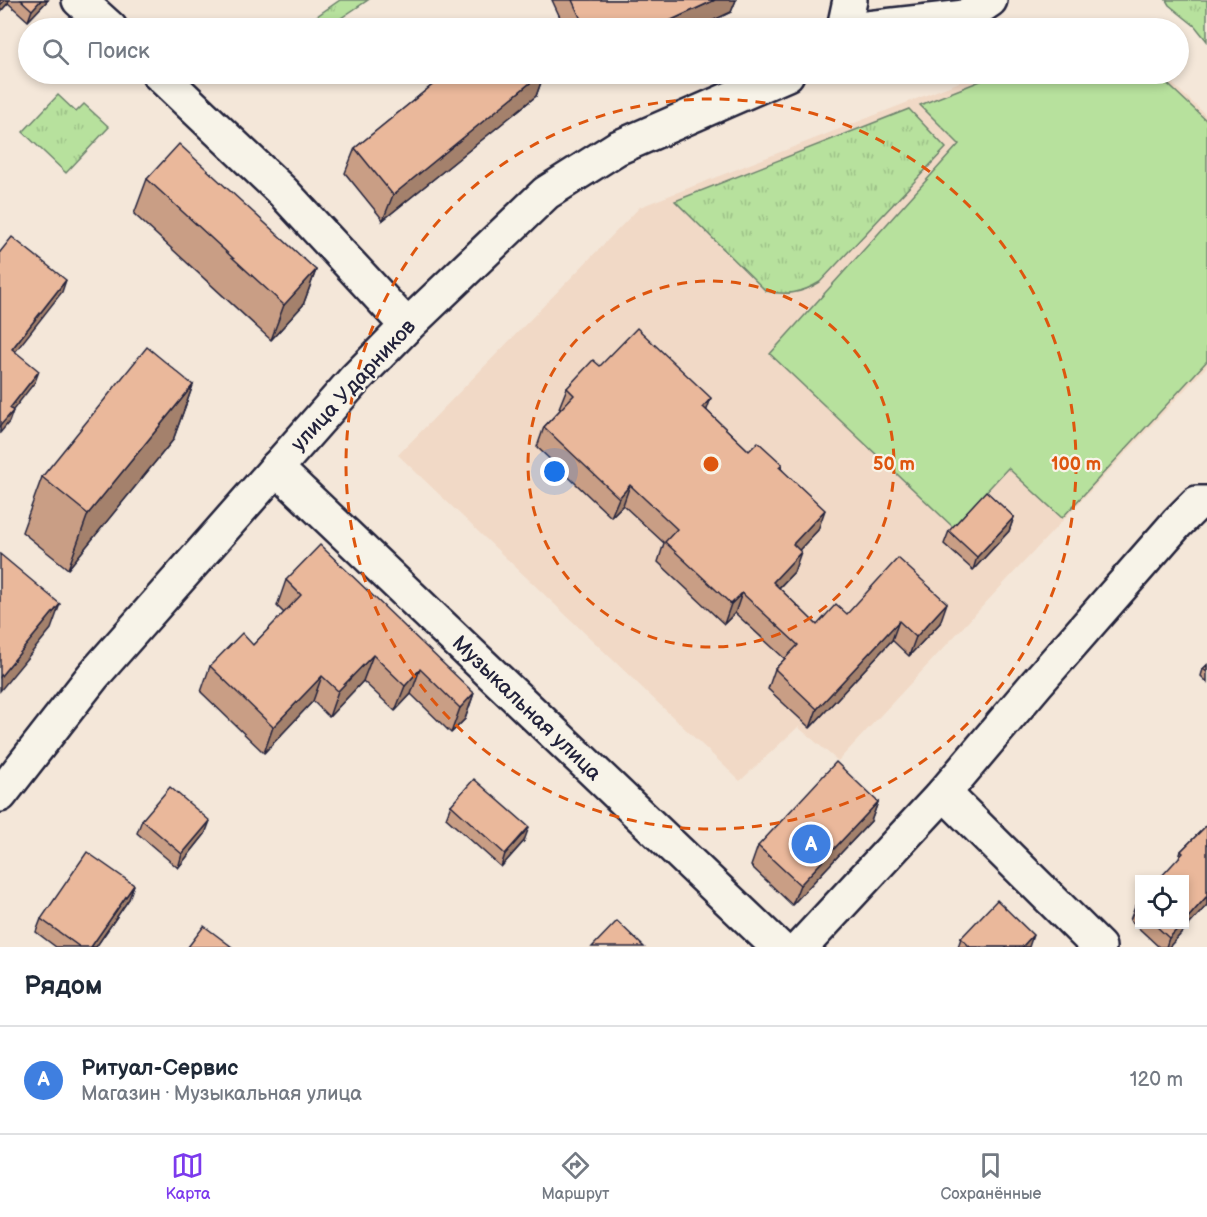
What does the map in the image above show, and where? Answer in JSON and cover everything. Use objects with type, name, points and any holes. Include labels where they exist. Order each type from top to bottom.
[{"type":"street","points":[[79,0],[99,18]]},
{"type":"street","points":[[846,18],[850,0]]},
{"type":"street","points":[[956,18],[965,17],[990,0]]},
{"type":"street","points":[[170,84],[283,192],[406,326]]},
{"type":"street","name":"улица Ударников","points":[[3,783],[93,676],[355,379],[406,326],[546,193],[617,148],[764,84]]},
{"type":"street","name":"Музыкальная улица","points":[[276,468],[778,947]]},
{"type":"street","points":[[801,947],[944,793],[1036,683],[1197,502],[1207,503]]},
{"type":"street","points":[[944,793],[1099,947]]},
{"type":"shaded area","points":[[954,84],[1173,84],[1207,116],[1207,366],[838,761],[798,727],[740,781],[398,455],[640,207]]},
{"type":"green space","points":[[340,0],[368,0],[341,18],[314,18]]},
{"type":"green space","points":[[1166,0],[1207,0],[1207,41],[1189,21],[1189,18],[1185,18]]},
{"type":"green space","points":[[973,84],[1168,84],[1207,121],[1207,361],[1062,518],[1008,468],[953,527],[770,354],[959,144],[920,105]]},
{"type":"green space","points":[[58,95],[76,112],[84,104],[109,127],[66,173],[23,132]]},
{"type":"green space","points":[[909,109],[946,148],[820,282],[807,289],[787,293],[766,291],[675,201]]},
{"type":"building","points":[[21,0],[41,0],[32,10]]},
{"type":"building","points":[[572,0],[715,0],[676,18],[580,18]]},
{"type":"building","points":[[434,84],[529,84],[393,195],[355,148]]},
{"type":"building","points":[[179,144],[316,270],[284,305],[147,179]]},
{"type":"building","points":[[12,237],[66,280],[12,349],[39,371],[10,408],[13,411],[0,426],[0,252]]},
{"type":"building","points":[[637,328],[711,398],[703,407],[749,451],[758,442],[782,464],[779,467],[825,510],[793,544],[801,552],[773,582],[817,625],[836,604],[847,614],[898,558],[947,603],[916,637],[899,621],[817,709],[775,669],[798,645],[742,593],[731,604],[665,542],[677,529],[630,485],[619,498],[544,427],[574,395],[567,388],[593,360],[600,366]]},
{"type":"building","points":[[147,347],[193,385],[88,514],[42,477]]},
{"type":"building","points":[[986,491],[1014,517],[977,557],[949,531]]},
{"type":"building","points":[[320,545],[474,693],[460,708],[420,669],[405,686],[373,655],[338,691],[322,676],[273,727],[210,666],[242,633],[253,645],[301,595],[286,580]]},
{"type":"building","points":[[0,554],[60,604],[0,677]]},
{"type":"building","points":[[836,762],[878,802],[800,885],[758,846]]},
{"type":"building","points":[[474,779],[529,827],[505,854],[451,805]]},
{"type":"building","points":[[170,787],[210,821],[182,854],[142,820]]},
{"type":"building","points":[[1207,825],[1207,896],[1189,916],[1189,875],[1163,875],[1183,853],[1181,851]]},
{"type":"building","points":[[87,852],[134,885],[91,947],[80,947],[41,919]]},
{"type":"building","points":[[997,900],[1033,935],[1022,947],[970,947],[961,938]]},
{"type":"building","points":[[617,921],[644,947],[592,947]]},
{"type":"building","points":[[204,926],[232,947],[188,947]]},
{"type":"building","points":[[1159,929],[1177,929],[1169,938]]},
{"type":"place","name":"Ритуал-Сервис","points":[[811,844]]}]
